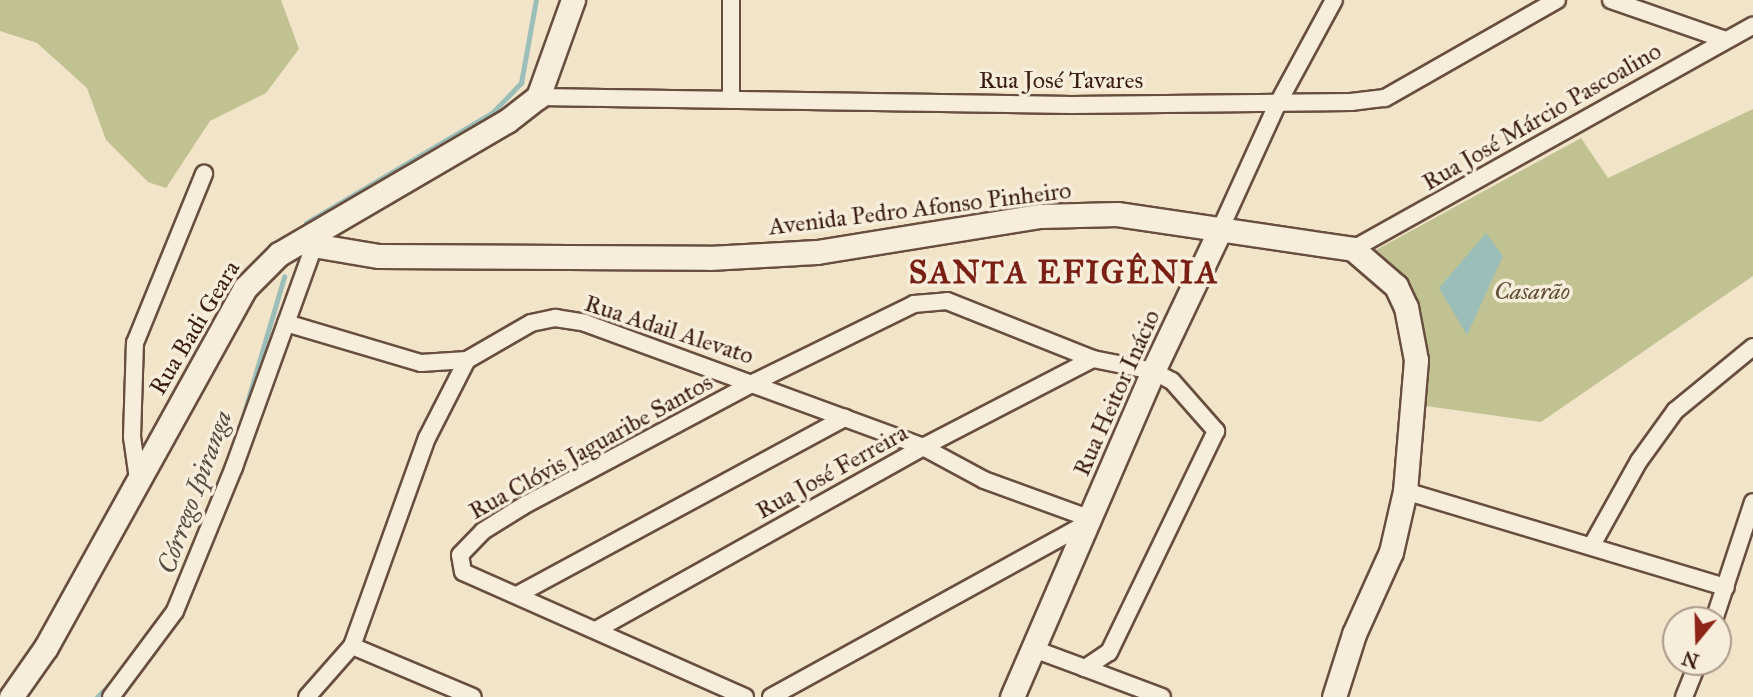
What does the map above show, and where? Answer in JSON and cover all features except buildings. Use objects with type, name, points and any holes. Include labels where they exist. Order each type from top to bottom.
[{"type":"street","points":[[538,97],[573,0]]},
{"type":"street","points":[[731,0],[731,100]]},
{"type":"street","name":"Rua Heitor Inácio","points":[[1012,697],[1153,371],[1277,105],[1334,0]]},
{"type":"street","name":"Rua José Tavares","points":[[538,97],[1277,105],[1385,98],[1557,0]]},
{"type":"street","points":[[1611,0],[1723,39]]},
{"type":"street","name":"Rua José Márcio Pascoalino","points":[[1353,249],[1723,39],[1753,25]]},
{"type":"street","name":"Rua Badi Geara","points":[[10,697],[46,647],[245,288],[265,264],[308,244],[507,121],[538,97]]},
{"type":"street","points":[[138,479],[132,437],[135,344],[204,174]]},
{"type":"street","name":"Avenida Pedro Afonso Pinheiro","points":[[308,244],[379,256],[709,258],[817,253],[1040,216],[1117,214],[1219,232],[1353,249],[1382,270],[1406,307],[1416,360],[1405,491],[1391,552],[1354,635],[1341,694]]},
{"type":"street","points":[[111,697],[175,611],[286,323],[308,244]]},
{"type":"street","name":"Rua Clóvis Jaguaribe Santos","points":[[517,595],[463,572],[460,555],[483,531],[755,382],[914,304],[947,301],[1093,359],[1153,371],[1172,381],[1216,431],[1109,652],[1085,668]]},
{"type":"street","name":"Rua Adail Alevato","points":[[467,360],[531,323],[555,318],[585,323],[755,382],[923,447],[984,480],[1090,521]]},
{"type":"street","points":[[286,323],[421,363],[467,360]]},
{"type":"street","points":[[1592,545],[1639,461],[1675,411],[1753,347]]},
{"type":"street","name":"Rua José Ferreira","points":[[596,629],[923,447],[1093,359]]},
{"type":"street","points":[[307,697],[352,646],[427,438],[467,360]]},
{"type":"street","points":[[517,595],[845,418]]},
{"type":"street","points":[[1405,491],[1726,587]]},
{"type":"street","points":[[1719,606],[1753,502]]},
{"type":"street","points":[[771,697],[1090,521]]},
{"type":"street","points":[[517,595],[746,697]]},
{"type":"street","points":[[352,646],[474,697]]},
{"type":"street","points":[[1034,649],[1161,697]]},
{"type":"street","points":[[1684,697],[1692,676]]},
{"type":"green space","points":[[0,0],[281,0],[299,49],[266,93],[210,121],[166,188],[148,182],[106,140],[87,88],[37,43],[0,31]]},
{"type":"green space","name":"Casarão","points":[[1753,109],[1753,276],[1541,422],[1426,406],[1422,312],[1376,250],[1581,138],[1608,178]]},
{"type":"water","points":[[1486,233],[1503,256],[1467,335],[1439,288]]},
{"type":"waterway","name":"Córrego Ipiranga","points":[[306,223],[492,113],[521,83],[536,0]]},
{"type":"waterway","name":"Córrego Ipiranga","points":[[237,437],[284,277]]},
{"type":"waterway","name":"Córrego Ipiranga","points":[[97,697],[117,677]]},
{"type":"district","name":"SANTA EFIGÊNIA","points":[[1064,273]]}]
